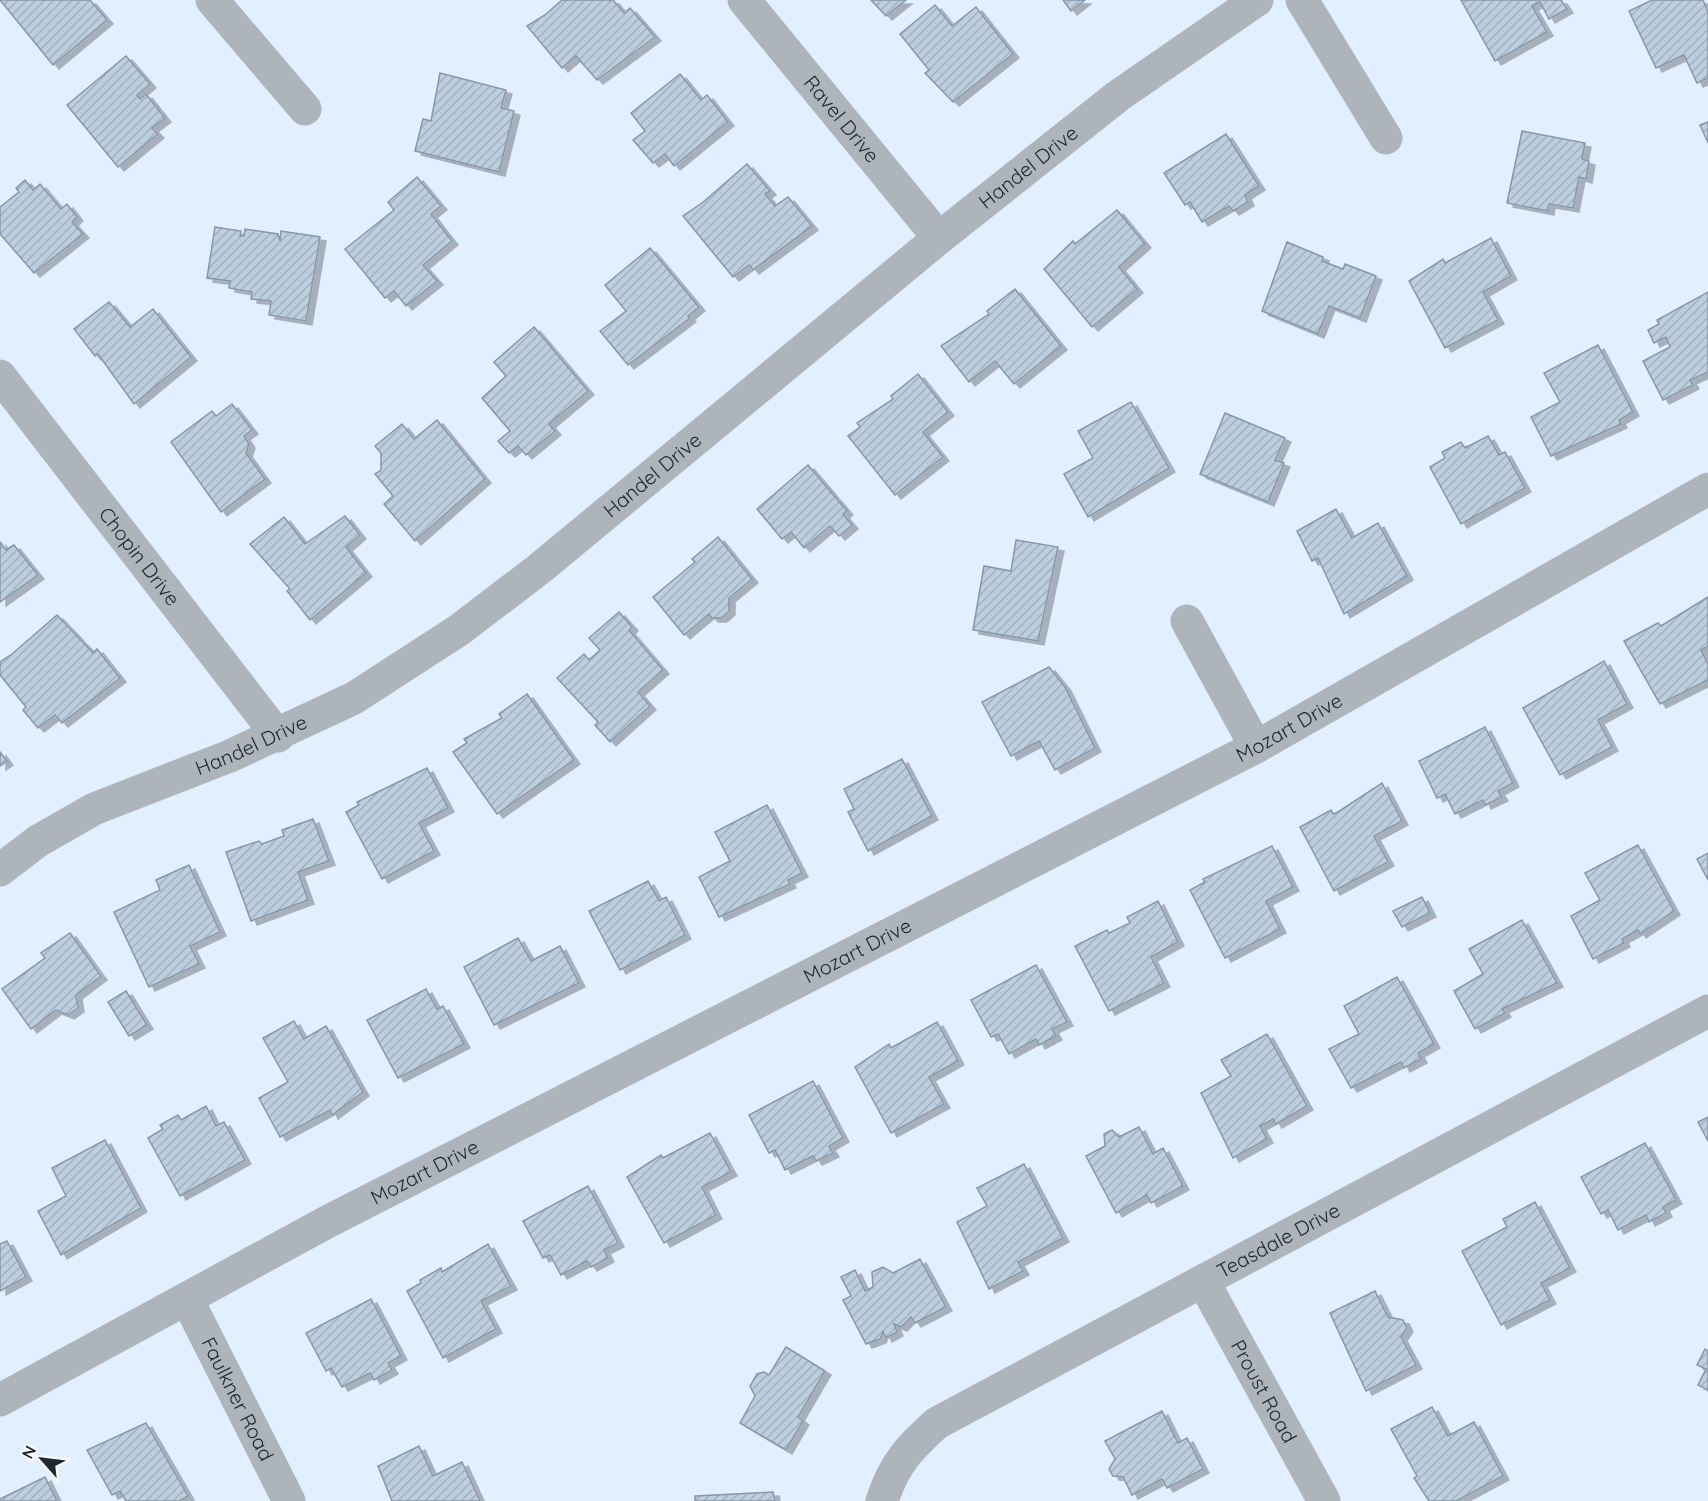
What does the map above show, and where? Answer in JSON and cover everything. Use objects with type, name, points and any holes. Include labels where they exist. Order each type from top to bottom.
[{"type":"street","points":[[212,0],[305,109]]},
{"type":"street","name":"Ravel Drive","points":[[744,0],[939,238]]},
{"type":"street","name":"Handel Drive","points":[[0,870],[38,841],[94,809],[278,736],[354,698],[459,630],[539,569],[939,238],[1118,96],[1257,0]]},
{"type":"street","points":[[1302,0],[1386,138]]},
{"type":"street","name":"Chopin Drive","points":[[0,376],[278,736]]},
{"type":"street","name":"Mozart Drive","points":[[0,1400],[327,1222],[1256,747],[1708,489]]},
{"type":"street","points":[[1186,621],[1256,747]]},
{"type":"street","name":"Teasdale Drive","points":[[882,1501],[895,1468],[911,1446],[937,1423],[1708,1011]]},
{"type":"street","name":"Proust Road","points":[[1203,1281],[1324,1501]]},
{"type":"street","name":"Faulkner Road","points":[[187,1299],[289,1501]]},
{"type":"building","points":[[0,0],[90,0],[107,20],[53,65]]},
{"type":"building","points":[[562,0],[613,0],[624,13],[630,8],[655,37],[597,80],[576,56],[562,68],[527,26],[545,15]]},
{"type":"building","points":[[871,0],[906,0],[886,16]]},
{"type":"building","points":[[1063,0],[1085,0],[1071,11]]},
{"type":"building","points":[[1461,0],[1561,0],[1567,9],[1549,19],[1540,2],[1532,6],[1547,32],[1495,61]]},
{"type":"building","points":[[1652,0],[1703,0],[1708,12],[1708,78],[1697,83],[1684,55],[1656,68],[1629,11]]},
{"type":"building","points":[[935,5],[952,26],[976,7],[1013,54],[953,102],[925,73],[929,70],[900,34]]},
{"type":"building","points":[[126,56],[150,84],[137,95],[140,99],[146,94],[165,118],[152,128],[158,134],[118,167],[67,105]]},
{"type":"building","points":[[440,73],[506,90],[501,108],[514,111],[499,172],[415,151],[423,119],[431,121]]},
{"type":"building","points":[[680,74],[701,100],[707,95],[728,122],[674,166],[665,154],[653,163],[633,140],[645,131],[631,113]]},
{"type":"building","points":[[1708,122],[1708,143],[1700,125]]},
{"type":"building","points":[[1522,131],[1585,143],[1582,159],[1589,161],[1586,179],[1579,177],[1573,208],[1549,204],[1548,211],[1507,203]]},
{"type":"building","points":[[1226,134],[1259,186],[1245,195],[1248,202],[1233,211],[1229,206],[1202,222],[1190,202],[1185,205],[1164,173]]},
{"type":"building","points":[[747,164],[770,191],[765,194],[775,206],[788,197],[812,226],[753,270],[749,265],[733,277],[683,216],[702,203]]},
{"type":"building","points":[[417,177],[441,206],[431,214],[452,241],[423,265],[437,281],[406,306],[394,291],[385,298],[345,249],[394,210],[388,202]]},
{"type":"building","points":[[25,180],[33,190],[40,184],[61,209],[67,204],[77,217],[72,222],[83,234],[34,273],[0,234],[0,207],[19,192],[16,188]]},
{"type":"building","points":[[1117,210],[1145,244],[1119,267],[1137,289],[1092,327],[1044,269],[1073,241],[1075,244]]},
{"type":"building","points":[[215,227],[241,231],[240,236],[244,236],[245,229],[278,234],[280,241],[281,231],[320,237],[306,321],[269,315],[271,301],[251,299],[252,292],[229,288],[230,281],[207,278]]},
{"type":"building","points":[[1491,238],[1511,276],[1483,292],[1498,320],[1445,348],[1409,281],[1443,259],[1445,263]]},
{"type":"building","points":[[1287,242],[1323,257],[1322,261],[1343,269],[1345,264],[1376,276],[1360,318],[1329,306],[1318,334],[1262,311]]},
{"type":"building","points":[[650,248],[699,307],[688,316],[690,318],[628,365],[600,331],[626,311],[605,285]]},
{"type":"building","points":[[1015,289],[1061,346],[1014,384],[995,361],[969,382],[941,346],[989,314],[987,311]]},
{"type":"building","points":[[1708,292],[1708,372],[1690,380],[1693,385],[1663,400],[1643,361],[1670,347],[1666,337],[1654,343],[1648,330],[1659,324],[1657,320]]},
{"type":"building","points":[[109,302],[130,327],[153,309],[191,357],[134,404],[98,354],[95,356],[74,329]]},
{"type":"building","points":[[534,327],[588,391],[549,424],[555,431],[526,455],[518,446],[509,453],[498,441],[510,431],[482,398],[506,376],[494,362]]},
{"type":"building","points":[[1598,345],[1633,412],[1619,420],[1621,424],[1551,456],[1531,417],[1560,402],[1544,373]]},
{"type":"building","points":[[918,374],[948,412],[923,432],[943,457],[895,495],[848,436],[860,427],[857,423],[893,399],[891,396]]},
{"type":"building","points":[[1131,402],[1169,468],[1088,517],[1064,474],[1093,458],[1078,431]]},
{"type":"building","points":[[232,404],[252,430],[244,436],[249,444],[246,453],[265,479],[221,512],[171,442],[212,411],[216,416]]},
{"type":"building","points":[[1225,413],[1285,438],[1275,460],[1284,463],[1268,502],[1200,474]]},
{"type":"building","points":[[437,420],[485,479],[415,541],[384,504],[393,496],[375,474],[381,470],[381,453],[375,446],[402,424],[414,439]]},
{"type":"building","points":[[1488,436],[1499,455],[1505,452],[1525,488],[1461,524],[1430,467],[1445,458],[1442,452],[1461,442],[1465,448]]},
{"type":"building","points":[[808,465],[847,511],[843,514],[852,525],[839,536],[830,526],[804,548],[791,532],[782,539],[757,509]]},
{"type":"building","points":[[1336,509],[1352,538],[1378,523],[1407,576],[1344,614],[1318,558],[1312,561],[1297,531]]},
{"type":"building","points":[[345,516],[360,535],[346,547],[366,573],[310,620],[287,591],[290,589],[250,544],[284,517],[305,544]]},
{"type":"building","points":[[718,537],[752,579],[729,598],[729,611],[721,618],[712,618],[709,614],[684,635],[653,597],[695,562],[692,559]]},
{"type":"building","points":[[1016,540],[1058,547],[1038,641],[973,630],[984,566],[1011,571]]},
{"type":"building","points":[[0,542],[6,550],[14,545],[38,575],[0,602]]},
{"type":"building","points":[[1708,597],[1708,646],[1701,650],[1708,664],[1708,680],[1660,704],[1624,641],[1658,623],[1661,626]]},
{"type":"building","points":[[619,612],[632,627],[629,630],[663,670],[638,692],[650,706],[610,742],[595,725],[598,722],[557,678],[584,654],[589,660],[600,650],[589,638]]},
{"type":"building","points":[[57,615],[93,653],[97,649],[120,678],[62,723],[55,715],[38,728],[23,710],[26,707],[0,675],[0,662]]},
{"type":"building","points":[[1604,661],[1627,704],[1598,720],[1612,747],[1560,775],[1523,708]]},
{"type":"building","points":[[1049,667],[1065,687],[1095,748],[1055,770],[1039,741],[1011,756],[982,702]]},
{"type":"building","points":[[527,694],[574,760],[497,814],[453,752],[467,743],[464,739],[502,718],[499,714]]},
{"type":"building","points":[[1485,727],[1513,783],[1498,791],[1502,797],[1485,805],[1483,800],[1455,814],[1445,794],[1437,798],[1419,761]]},
{"type":"building","points":[[0,752],[7,761],[0,766]]},
{"type":"building","points":[[902,759],[932,816],[868,851],[848,812],[854,809],[844,789]]},
{"type":"building","points":[[427,768],[448,808],[419,823],[434,851],[382,879],[346,812],[359,805],[357,802]]},
{"type":"building","points":[[1382,783],[1402,821],[1374,836],[1388,862],[1334,891],[1300,827],[1331,810],[1333,814],[1338,812]]},
{"type":"building","points":[[767,805],[802,873],[788,880],[790,884],[719,917],[699,877],[730,861],[715,832]]},
{"type":"building","points":[[313,819],[329,861],[298,872],[308,900],[251,921],[226,852],[259,841],[262,844],[284,836],[282,830]]},
{"type":"building","points":[[1638,845],[1674,911],[1640,934],[1638,930],[1622,939],[1624,943],[1593,959],[1571,916],[1600,900],[1585,873]]},
{"type":"building","points":[[1272,846],[1293,887],[1266,901],[1280,929],[1225,958],[1190,890],[1205,882],[1203,879]]},
{"type":"building","points":[[1708,853],[1708,880],[1697,859]]},
{"type":"building","points":[[189,865],[220,932],[190,946],[199,964],[149,987],[114,912],[160,890],[156,880]]},
{"type":"building","points":[[648,881],[659,901],[666,897],[685,935],[620,970],[589,911]]},
{"type":"building","points":[[1422,897],[1430,913],[1402,927],[1393,911]]},
{"type":"building","points":[[1158,901],[1178,942],[1151,957],[1164,983],[1109,1011],[1075,946],[1107,930],[1109,933],[1130,923],[1127,917]]},
{"type":"building","points":[[1522,920],[1557,983],[1502,1009],[1505,1013],[1475,1029],[1454,991],[1483,974],[1469,949]]},
{"type":"building","points":[[70,933],[101,976],[76,995],[78,1008],[68,1015],[56,1010],[31,1029],[2,989],[45,958],[41,953]]},
{"type":"building","points":[[518,938],[531,961],[560,946],[579,983],[494,1025],[464,967]]},
{"type":"building","points":[[1036,965],[1067,1022],[1052,1029],[1056,1036],[1039,1045],[1036,1039],[1009,1054],[998,1034],[991,1037],[971,1000]]},
{"type":"building","points":[[1397,977],[1434,1044],[1418,1053],[1421,1059],[1404,1068],[1401,1062],[1351,1088],[1329,1049],[1359,1034],[1344,1006]]},
{"type":"building","points":[[426,989],[437,1009],[443,1006],[464,1044],[398,1078],[367,1020]]},
{"type":"building","points":[[126,991],[147,1025],[129,1036],[108,1002]]},
{"type":"building","points":[[294,1021],[304,1039],[326,1026],[363,1092],[332,1115],[330,1110],[280,1137],[259,1098],[288,1082],[263,1038]]},
{"type":"building","points":[[937,1022],[958,1061],[929,1077],[944,1104],[891,1133],[855,1067],[889,1044],[891,1048]]},
{"type":"building","points":[[1267,1034],[1307,1106],[1276,1124],[1273,1119],[1260,1126],[1267,1139],[1233,1158],[1201,1093],[1231,1076],[1221,1060]]},
{"type":"building","points":[[813,1081],[843,1138],[829,1146],[833,1153],[816,1161],[813,1156],[785,1170],[775,1150],[769,1153],[749,1115]]},
{"type":"building","points":[[206,1106],[216,1126],[224,1122],[245,1160],[180,1196],[148,1138],[163,1129],[160,1125],[178,1115],[181,1120]]},
{"type":"building","points":[[1708,1117],[1708,1141],[1698,1122]]},
{"type":"building","points":[[1139,1127],[1153,1154],[1163,1148],[1183,1186],[1151,1203],[1147,1195],[1116,1213],[1086,1156],[1105,1146],[1104,1134],[1112,1130],[1119,1137]]},
{"type":"building","points":[[710,1133],[731,1172],[702,1187],[716,1215],[664,1243],[627,1177],[661,1155],[663,1158]]},
{"type":"building","points":[[105,1140],[141,1208],[61,1255],[38,1211],[66,1196],[52,1168]]},
{"type":"building","points":[[1645,1143],[1676,1200],[1663,1207],[1666,1213],[1649,1222],[1646,1215],[1618,1230],[1608,1210],[1601,1214],[1581,1177]]},
{"type":"building","points":[[1024,1164],[1063,1238],[1018,1262],[1023,1271],[989,1289],[957,1222],[987,1206],[977,1188]]},
{"type":"building","points":[[588,1186],[618,1243],[604,1250],[608,1258],[591,1267],[587,1261],[561,1275],[550,1255],[543,1258],[523,1221]]},
{"type":"building","points":[[1535,1202],[1570,1268],[1541,1283],[1550,1300],[1501,1325],[1462,1251],[1507,1227],[1503,1219]]},
{"type":"building","points":[[7,1241],[26,1277],[0,1291],[0,1244]]},
{"type":"building","points":[[488,1244],[511,1286],[481,1301],[496,1329],[443,1358],[407,1291],[421,1283],[420,1280],[441,1268],[442,1272]]},
{"type":"building","points":[[920,1259],[946,1307],[915,1323],[911,1317],[901,1327],[894,1324],[897,1332],[886,1338],[883,1332],[880,1339],[866,1344],[843,1300],[851,1296],[841,1277],[855,1270],[865,1291],[873,1287],[872,1272],[883,1267],[893,1273]]},
{"type":"building","points":[[1375,1291],[1388,1317],[1403,1320],[1407,1328],[1401,1337],[1416,1365],[1366,1391],[1330,1313]]},
{"type":"building","points":[[371,1299],[401,1356],[388,1363],[392,1370],[374,1380],[370,1373],[342,1387],[331,1368],[326,1371],[306,1333]]},
{"type":"building","points":[[786,1347],[825,1371],[798,1417],[803,1421],[786,1450],[740,1423],[755,1396],[750,1386],[757,1374],[764,1372],[769,1375]]},
{"type":"building","points":[[1705,1349],[1708,1351],[1708,1390],[1698,1385],[1706,1369],[1697,1365]]},
{"type":"building","points":[[1432,1407],[1448,1436],[1474,1422],[1503,1476],[1456,1501],[1429,1501],[1414,1478],[1417,1476],[1391,1429]]},
{"type":"building","points":[[1162,1411],[1178,1443],[1187,1438],[1203,1469],[1167,1488],[1162,1479],[1132,1495],[1123,1477],[1113,1476],[1109,1469],[1115,1459],[1105,1441]]},
{"type":"building","points":[[146,1423],[188,1496],[179,1501],[126,1501],[120,1491],[112,1495],[87,1450]]},
{"type":"building","points":[[419,1446],[433,1476],[462,1462],[480,1501],[392,1501],[378,1466]]},
{"type":"building","points":[[45,1477],[57,1501],[0,1501],[0,1499]]},
{"type":"building","points":[[773,1492],[775,1501],[695,1501],[695,1496]]}]
